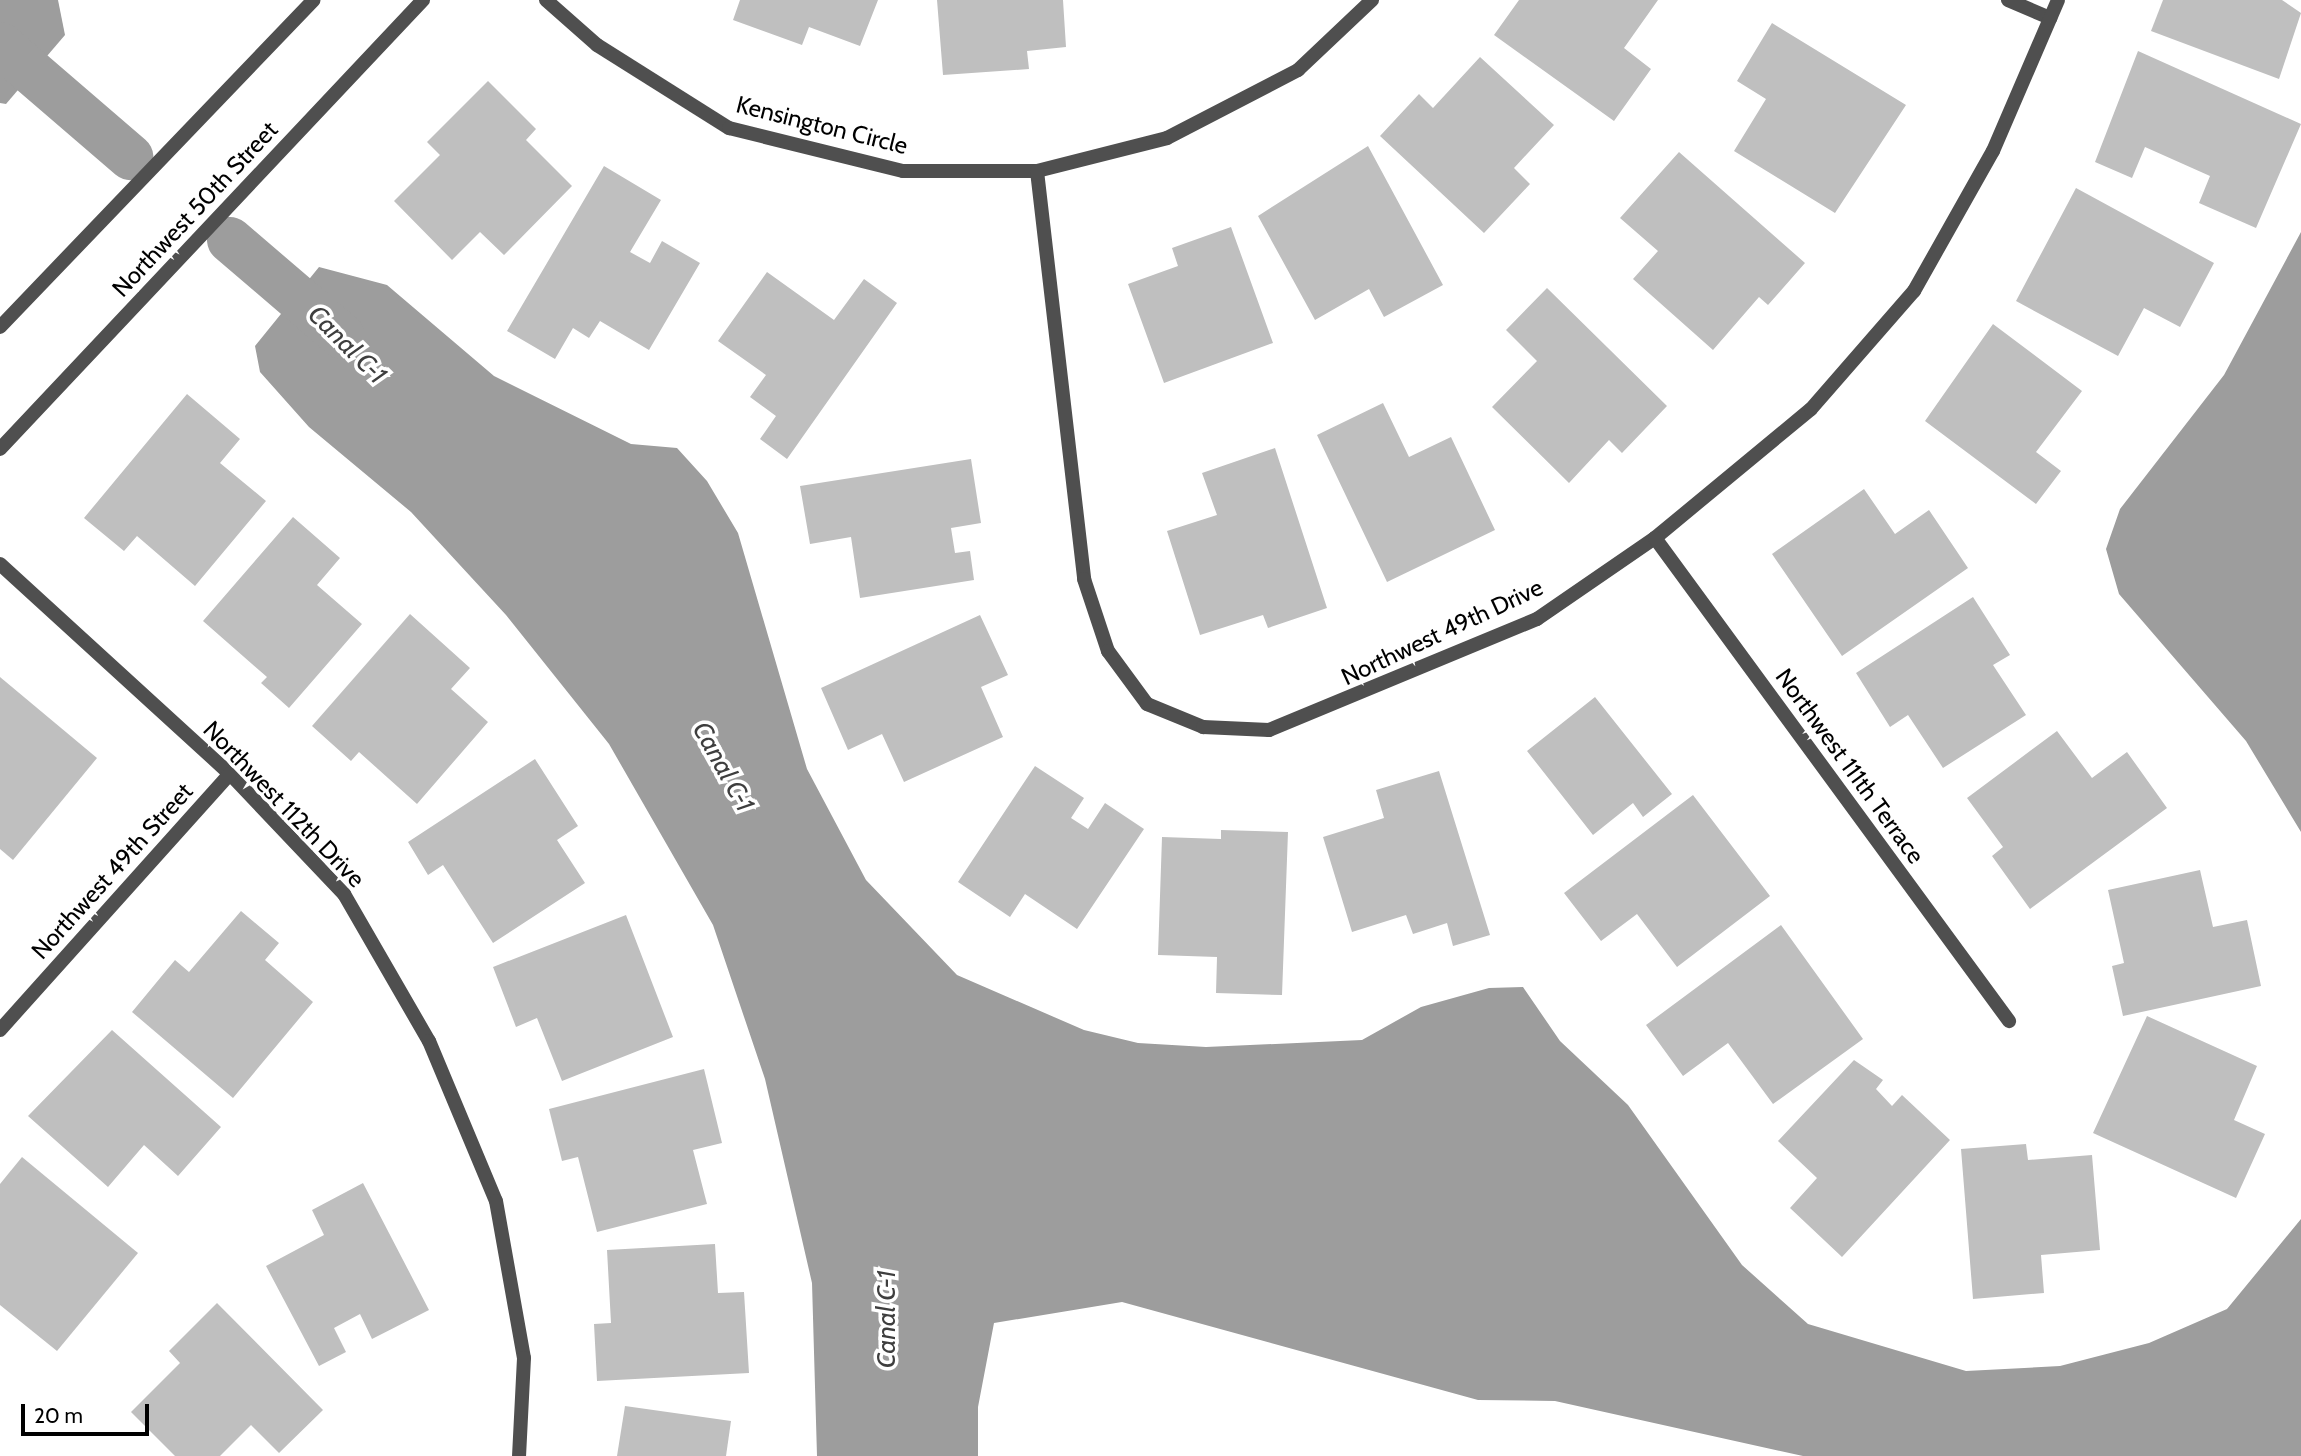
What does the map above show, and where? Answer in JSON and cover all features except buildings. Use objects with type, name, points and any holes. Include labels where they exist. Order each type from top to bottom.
[{"type":"street","points":[[0,327],[314,0]]},
{"type":"street","name":"Northwest 50th Street","points":[[0,449],[423,0]]},
{"type":"street","name":"Kensington Circle","points":[[547,0],[597,45],[729,128],[904,171],[1037,172],[1179,132],[1298,70],[1372,0]]},
{"type":"street","points":[[2008,0],[2050,18]]},
{"type":"street","name":"Northwest 49th Drive","points":[[1037,172],[1084,579],[1108,651],[1147,704],[1203,727],[1269,730],[1537,619],[1655,538],[1811,409],[1914,291],[1993,151],[2058,0]]},
{"type":"street","name":"Northwest 111th Terrace","points":[[1655,538],[2009,1021]]},
{"type":"street","name":"Northwest 112th Drive","points":[[0,564],[230,774],[344,894],[429,1041],[496,1201],[524,1358],[519,1456]]},
{"type":"street","name":"Northwest 49th Street","points":[[0,1030],[230,774]]},
{"type":"water","points":[[0,0],[58,0],[65,35],[6,104],[0,103]]},
{"type":"water","points":[[2301,232],[2301,832],[2246,741],[2119,594],[2106,549],[2120,509],[2224,375]]},
{"type":"water","points":[[319,267],[387,285],[494,376],[631,444],[677,448],[707,481],[738,533],[807,769],[866,880],[957,975],[1084,1030],[1138,1043],[1206,1047],[1362,1040],[1421,1007],[1489,988],[1523,987],[1560,1041],[1628,1105],[1742,1265],[1808,1324],[1966,1371],[2060,1366],[2149,1343],[2227,1309],[2301,1219],[2301,1456],[1803,1456],[1555,1401],[1478,1400],[1122,1302],[994,1323],[978,1407],[978,1456],[817,1456],[812,1283],[765,1079],[713,925],[609,744],[506,615],[411,512],[309,427],[260,372],[255,346]]},
{"type":"waterway","name":"Canal C-1","points":[[0,45],[130,157]]},
{"type":"waterway","name":"Canal C-1","points":[[230,240],[342,336]]}]
